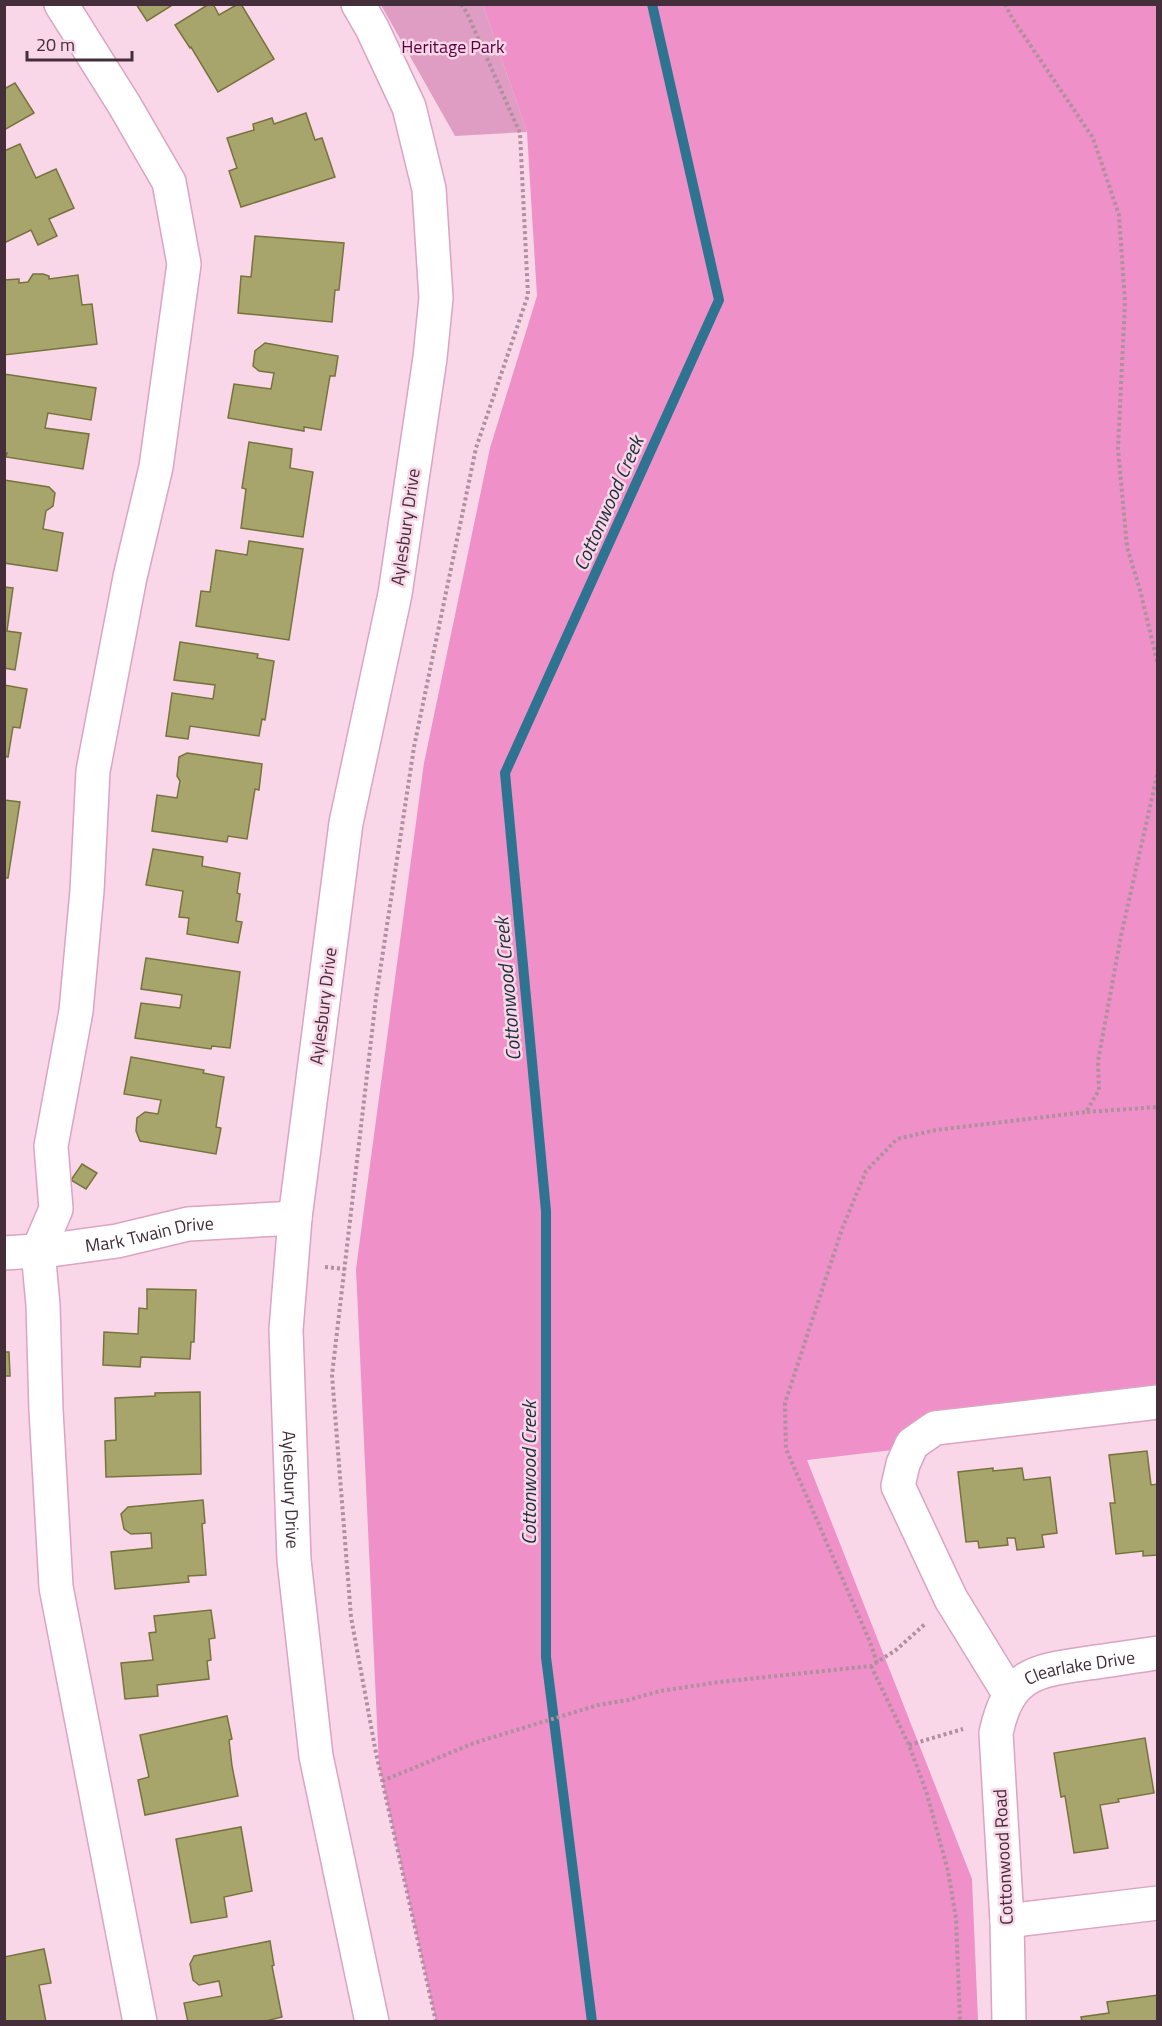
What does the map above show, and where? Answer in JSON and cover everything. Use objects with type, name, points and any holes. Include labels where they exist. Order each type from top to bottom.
[{"type":"street","points":[[61,4],[125,106],[169,182],[184,264],[156,467],[130,577],[93,771],[87,891],[76,1011],[51,1146],[56,1209],[38,1251],[43,1305],[46,1410],[56,1587],[140,2022]]},
{"type":"street","name":"Aylesbury Drive","points":[[358,4],[372,28],[409,107],[429,189],[436,298],[430,358],[395,594],[346,823],[295,1218],[286,1330],[294,1560],[316,1756],[372,2022]]},
{"type":"street","name":"Mark Twain Drive","points":[[4,1253],[117,1241],[188,1224],[295,1218]]},
{"type":"street","points":[[1005,1707],[898,1486],[903,1464],[912,1444],[935,1428],[1158,1402]]},
{"type":"street","name":"Clearlake Drive","points":[[1005,1707],[1024,1680],[1043,1670],[1158,1653]]},
{"type":"street","name":"Cottonwood Road","points":[[1005,1707],[996,1733],[1007,1921],[1009,2022]]},
{"type":"street","points":[[1007,1921],[1158,1903]]},
{"type":"path","points":[[436,2022],[382,1781],[351,1617],[333,1375],[376,998],[414,747],[476,448],[528,295],[520,133],[461,4]]},
{"type":"path","points":[[1005,4],[1012,18],[1093,138],[1119,215],[1125,302],[1119,460],[1127,547],[1158,664]]},
{"type":"path","points":[[1086,1112],[1099,1090],[1098,1061],[1121,936],[1158,771]]},
{"type":"path","points":[[877,1663],[786,1449],[784,1403],[842,1229],[866,1172],[897,1139],[936,1130],[1086,1112],[1158,1107]]},
{"type":"path","points":[[382,1781],[474,1743],[598,1706],[660,1691],[720,1682],[871,1666],[896,1650],[951,1599]]},
{"type":"path","points":[[871,1666],[909,1745],[927,1794],[948,1871],[956,1918],[960,2022]]},
{"type":"path","points":[[909,1745],[1005,1707]]},
{"type":"green space","name":"Heritage Park","points":[[381,5],[483,5],[527,132],[455,136]]},
{"type":"shaded area","points":[[483,5],[1157,5],[1157,1419],[807,1460],[972,1879],[978,2021],[436,2022],[379,1766],[356,1269],[424,763],[490,448],[537,296],[527,132]]},
{"type":"building","points":[[136,4],[174,4],[147,21]]},
{"type":"building","points":[[209,4],[213,4],[219,15],[241,4],[274,59],[218,92],[175,25]]},
{"type":"building","points":[[15,83],[34,113],[4,130],[4,89]]},
{"type":"building","points":[[306,113],[315,140],[322,138],[335,177],[241,207],[229,171],[237,168],[227,138],[254,130],[253,124],[272,118],[274,124]]},
{"type":"building","points":[[20,144],[36,178],[56,169],[74,208],[49,219],[57,236],[38,245],[31,230],[4,243],[4,151]]},
{"type":"building","points":[[255,236],[344,243],[339,290],[335,290],[332,322],[238,313],[241,276],[251,277]]},
{"type":"building","points":[[33,274],[43,274],[49,276],[49,279],[78,275],[82,305],[92,304],[97,344],[4,355],[4,280],[19,279],[19,283],[28,282]]},
{"type":"building","points":[[265,343],[338,356],[335,376],[330,376],[321,430],[304,427],[304,431],[228,418],[234,384],[271,389],[274,373],[259,371],[253,366],[255,351]]},
{"type":"building","points":[[4,374],[96,388],[91,420],[48,413],[45,428],[89,434],[83,469],[6,457],[7,453],[4,453]]},
{"type":"building","points":[[249,442],[292,449],[290,468],[313,472],[303,537],[241,528],[246,489],[242,488]]},
{"type":"building","points":[[4,480],[49,487],[55,493],[53,506],[46,511],[43,529],[63,533],[57,571],[4,563]]},
{"type":"building","points":[[249,541],[303,549],[289,640],[196,626],[201,591],[210,592],[216,550],[247,555]]},
{"type":"building","points":[[4,587],[13,588],[7,631],[21,633],[15,670],[4,668]]},
{"type":"building","points":[[180,642],[258,654],[257,658],[274,661],[265,720],[262,719],[259,736],[190,726],[188,739],[166,736],[172,693],[213,699],[215,685],[174,680]]},
{"type":"building","points":[[4,685],[27,689],[20,728],[13,727],[8,757],[4,756]]},
{"type":"building","points":[[187,753],[262,764],[259,790],[255,789],[247,839],[228,836],[227,842],[152,831],[157,795],[177,798],[180,781],[177,776],[179,757]]},
{"type":"building","points":[[4,800],[20,802],[8,878],[4,878]]},
{"type":"building","points":[[153,849],[203,857],[202,866],[240,873],[236,921],[242,922],[238,943],[187,934],[189,918],[179,917],[183,891],[146,885]]},
{"type":"building","points":[[146,958],[240,972],[230,1048],[212,1046],[211,1049],[135,1038],[141,1003],[180,1008],[182,995],[141,989]]},
{"type":"building","points":[[131,1057],[204,1070],[203,1073],[224,1077],[216,1127],[221,1128],[216,1154],[140,1141],[136,1131],[137,1118],[145,1112],[158,1114],[161,1100],[124,1094]]},
{"type":"building","points":[[82,1164],[97,1173],[86,1189],[71,1180]]},
{"type":"building","points":[[147,1289],[196,1290],[194,1342],[191,1342],[190,1359],[141,1357],[140,1367],[103,1365],[104,1332],[138,1334],[139,1308],[147,1309]]},
{"type":"building","points":[[4,1352],[9,1352],[10,1376],[4,1376]]},
{"type":"building","points":[[200,1392],[201,1474],[106,1477],[105,1441],[116,1440],[115,1398],[155,1396],[155,1393]]},
{"type":"building","points":[[1147,1451],[1151,1485],[1158,1484],[1158,1555],[1143,1556],[1143,1551],[1116,1554],[1110,1503],[1115,1503],[1109,1455]]},
{"type":"building","points":[[993,1468],[993,1471],[1022,1468],[1024,1480],[1050,1477],[1057,1533],[1042,1535],[1044,1547],[1017,1550],[1015,1538],[1007,1538],[1008,1545],[979,1548],[978,1541],[966,1542],[958,1472]]},
{"type":"building","points":[[203,1500],[205,1523],[202,1524],[206,1575],[188,1576],[189,1582],[115,1589],[111,1552],[152,1548],[151,1533],[131,1534],[124,1529],[121,1514],[128,1507]]},
{"type":"building","points":[[211,1610],[215,1638],[209,1639],[211,1660],[207,1661],[209,1679],[157,1685],[158,1696],[125,1699],[121,1663],[153,1660],[149,1633],[156,1632],[154,1616]]},
{"type":"building","points":[[227,1716],[232,1739],[229,1740],[232,1766],[238,1796],[145,1815],[138,1780],[149,1777],[140,1735]]},
{"type":"building","points":[[1145,1738],[1154,1793],[1118,1799],[1119,1802],[1100,1805],[1108,1848],[1074,1853],[1065,1796],[1061,1797],[1054,1753]]},
{"type":"building","points":[[241,1827],[252,1891],[224,1897],[227,1917],[191,1923],[176,1839]]},
{"type":"building","points":[[270,1941],[274,1965],[272,1966],[282,2017],[262,2022],[188,2022],[184,2003],[222,1996],[219,1981],[199,1985],[193,1980],[190,1964],[194,1956]]},
{"type":"building","points":[[44,1949],[51,1983],[39,1985],[46,2022],[4,2022],[4,1957]]},
{"type":"building","points":[[1158,1995],[1158,2022],[1082,2022],[1081,2017],[1109,2013],[1107,2002]]},
{"type":"waterway","name":"Cottonwood Creek","points":[[592,2022],[546,1657],[546,1211],[505,773],[719,300],[652,4]]}]
